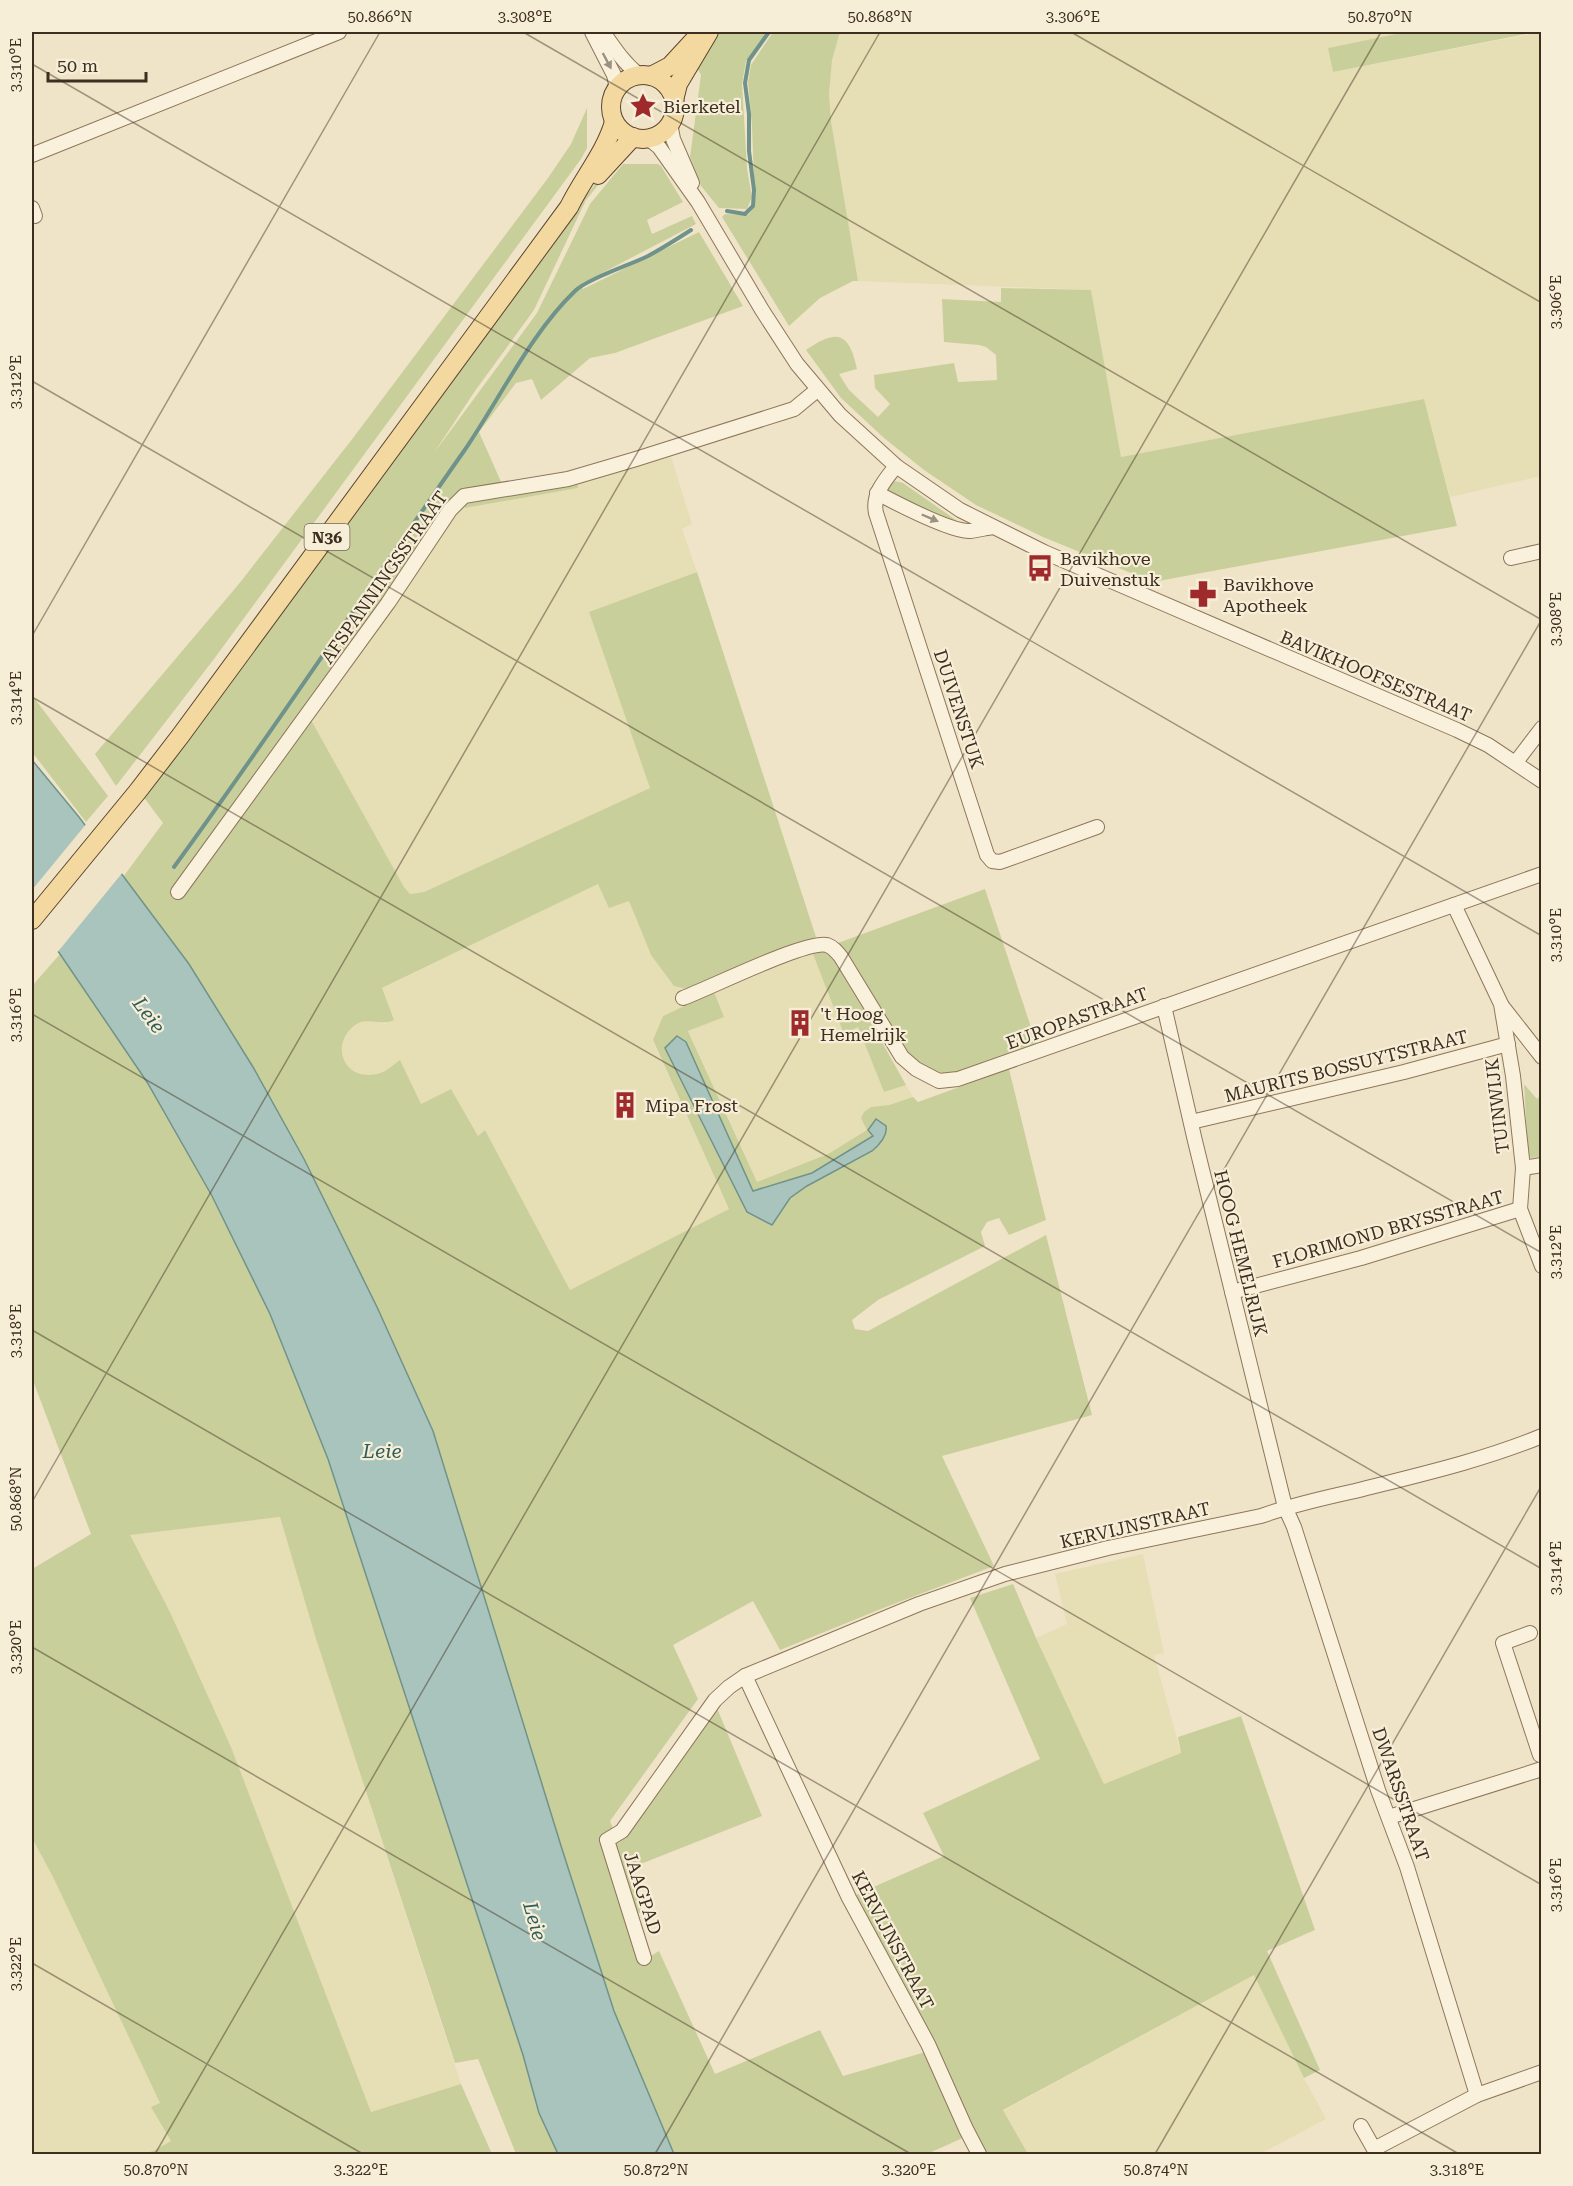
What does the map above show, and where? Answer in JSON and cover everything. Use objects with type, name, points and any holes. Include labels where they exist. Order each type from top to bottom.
[{"type":"main road","points":[[617,88],[626,79],[670,66],[701,32]]},
{"type":"main road","points":[[674,100],[678,84],[709,32]]},
{"type":"main road","points":[[645,75],[661,80],[671,91],[675,108],[670,123]]},
{"type":"main road","name":"N36","points":[[569,207],[577,190],[602,152],[614,122],[610,103],[617,88]]},
{"type":"main road","points":[[614,122],[619,129],[640,138]]},
{"type":"main road","name":"N36","points":[[32,920],[138,791],[241,656],[569,207],[640,138],[655,137],[662,133],[670,123]]},
{"type":"street","points":[[32,155],[339,32]]},
{"type":"street","points":[[592,32],[614,75],[617,88]]},
{"type":"street","points":[[603,32],[622,59],[645,75]]},
{"type":"street","name":"BAVIKHOOFSESTRAAT","points":[[670,123],[673,140],[696,191],[698,202]]},
{"type":"street","name":"BAVIKHOOFSESTRAAT","points":[[640,138],[659,147],[698,202],[779,338],[817,390],[850,426],[896,466],[960,510],[1044,552],[1456,730],[1488,745],[1542,780]]},
{"type":"street","name":"AFSPANNINGSSTRAAT","points":[[178,892],[388,603],[450,510],[464,496],[568,479],[636,459],[794,409],[817,390]]},
{"type":"street","points":[[896,466],[878,493],[952,527],[968,531],[993,527]]},
{"type":"street","name":"DUIVENSTUK","points":[[878,493],[874,503],[876,513],[987,855],[992,861],[1000,862],[1097,827]]},
{"type":"street","points":[[1511,558],[1542,551]]},
{"type":"street","points":[[1516,762],[1542,729]]},
{"type":"street","name":"EUROPASTRAAT","points":[[683,998],[804,947],[826,945],[842,957],[902,1057],[916,1069],[939,1081],[958,1079],[1542,874]]},
{"type":"street","name":"TUINWIJK","points":[[1454,905],[1501,1004],[1542,1057]]},
{"type":"street","name":"TUINWIJK","points":[[1501,1004],[1514,1076],[1523,1168],[1520,1209],[1542,1266]]},
{"type":"street","name":"HOOG HEMELRIJK","points":[[1164,1006],[1285,1507]]},
{"type":"street","name":"MAURITS BOSSUYTSTRAAT","points":[[1191,1122],[1404,1072],[1508,1044]]},
{"type":"street","name":"TUINWIJK","points":[[1523,1168],[1542,1165]]},
{"type":"street","name":"FLORIMOND BRYSSTRAAT","points":[[1232,1292],[1361,1258],[1520,1209]]},
{"type":"street","name":"KERVIJNSTRAAT","points":[[607,1840],[622,1831],[716,1700],[745,1676],[919,1604],[1005,1574],[1108,1548],[1261,1516],[1285,1507],[1431,1472],[1505,1451],[1542,1436]]},
{"type":"street","name":"DWARSSTRAAT","points":[[1285,1507],[1294,1527],[1378,1790],[1407,1867],[1477,2095]]},
{"type":"street","points":[[1389,1817],[1541,1762],[1537,1731],[1503,1642],[1530,1633]]},
{"type":"street","name":"KERVIJNSTRAAT","points":[[745,1676],[849,1898],[928,2044],[979,2154]]},
{"type":"street","name":"JAAGPAD","points":[[607,1840],[644,1958]]},
{"type":"street","points":[[1361,2126],[1374,2149],[1477,2095],[1542,2072]]},
{"type":"shaded area","points":[[840,32],[1406,32],[1328,48],[1333,72],[1541,32],[1541,476],[1450,497],[1424,399],[1121,457],[1091,290],[858,281],[831,121],[829,94],[832,60]]},
{"type":"shaded area","points":[[671,457],[692,524],[682,529],[697,572],[589,612],[650,788],[424,892],[410,894],[311,720],[433,540],[464,503],[466,508],[577,488],[577,483]]},
{"type":"shaded area","points":[[598,884],[617,904],[629,901],[651,955],[712,983],[816,937],[820,951],[813,954],[844,1034],[858,1027],[884,1092],[905,1083],[913,1097],[889,1105],[871,1107],[861,1118],[868,1130],[828,1154],[757,1182],[688,1030],[714,993],[663,1016],[653,1041],[729,1209],[570,1290],[485,1130],[478,1136],[451,1089],[421,1104],[380,1074],[368,1076],[352,1070],[345,1064],[341,1054],[344,1035],[357,1023],[367,1021],[386,1024],[381,989]]},
{"type":"shaded area","points":[[280,1517],[316,1639],[461,2084],[371,2112],[231,1747],[170,1612],[129,1534]]},
{"type":"shaded area","points":[[1143,1554],[1164,1653],[1154,1655],[1181,1753],[1104,1784],[1036,1638],[1067,1624],[1055,1574]]},
{"type":"shaded area","points":[[32,1838],[53,1877],[160,2103],[152,2107],[171,2141],[153,2151],[141,2154],[32,2154]]},
{"type":"shaded area","points":[[1254,1975],[1326,2119],[1260,2154],[1028,2154],[1003,2111]]},
{"type":"green space","points":[[719,32],[768,32],[746,61],[742,84],[747,169],[752,197],[747,209],[719,208],[701,186],[690,157],[701,75],[697,68]]},
{"type":"green space","points":[[773,32],[840,32],[832,60],[829,94],[831,121],[858,281],[853,281],[820,298],[789,326],[722,217],[725,214],[748,215],[755,206],[748,82],[751,65]]},
{"type":"green space","points":[[1406,32],[1536,32],[1333,72],[1328,48]]},
{"type":"green space","points":[[587,108],[587,148],[581,159],[214,659],[116,786],[95,754],[238,585],[353,438],[548,178],[571,144]]},
{"type":"green space","points":[[613,162],[615,164],[586,200],[534,310],[475,391],[434,453],[537,313],[590,204],[623,164],[658,164],[683,202],[647,220],[652,234],[692,216],[696,224],[581,284],[583,289],[699,232],[743,306],[615,353],[590,358],[541,400],[532,379],[516,383],[479,432],[502,484],[576,471],[578,488],[465,508],[461,493],[311,720],[404,887],[410,894],[424,892],[650,788],[589,612],[697,572],[816,937],[712,983],[687,989],[674,986],[651,955],[629,901],[609,908],[598,884],[382,988],[394,1020],[360,1022],[347,1033],[342,1051],[349,1067],[366,1075],[383,1072],[400,1060],[421,1104],[451,1089],[478,1136],[485,1130],[570,1290],[729,1209],[653,1040],[663,1016],[714,992],[724,1017],[688,1031],[757,1182],[828,1154],[867,1130],[861,1118],[864,1112],[871,1107],[889,1105],[913,1097],[918,1102],[1009,1069],[1046,1220],[1009,1235],[999,1218],[987,1222],[981,1232],[985,1246],[878,1300],[852,1320],[855,1329],[868,1331],[1046,1235],[1092,1415],[942,1456],[994,1566],[780,1650],[753,1601],[673,1645],[698,1699],[610,1821],[619,1843],[717,1708],[762,1816],[628,1869],[642,1912],[635,1914],[649,1957],[659,1951],[715,2074],[820,2030],[843,2076],[929,2051],[965,2137],[927,2154],[674,2154],[614,2011],[562,1849],[377,1307],[304,1159],[253,1067],[189,964],[123,877],[163,823],[142,795]],"holes":[[[677,1036],[686,1042],[753,1191],[812,1173],[873,1136],[790,1198],[772,1225],[747,1212],[665,1048]]]},
{"type":"green space","points":[[1001,288],[1091,290],[1121,457],[1424,399],[1457,526],[1153,582],[1043,537],[976,505],[924,470],[884,438],[841,398],[806,350],[816,343],[833,337],[840,337],[845,341],[854,356],[857,369],[839,374],[849,390],[878,417],[890,404],[875,388],[874,375],[954,363],[958,382],[997,380],[996,355],[986,347],[944,342],[942,299],[1001,302]]},
{"type":"green space","points":[[895,481],[903,483],[963,525],[911,506],[887,491],[891,483]]},
{"type":"green space","points":[[32,695],[108,796],[86,822],[32,752]]},
{"type":"green space","points":[[985,889],[1038,1048],[957,1073],[930,1071],[915,1062],[895,1039],[838,943]]},
{"type":"green space","points":[[828,946],[906,1085],[884,1092],[858,1027],[844,1034],[813,954]]},
{"type":"green space","points":[[60,954],[147,1082],[212,1196],[270,1314],[328,1459],[523,2055],[539,2113],[558,2154],[516,2154],[478,2059],[455,2063],[316,1639],[280,1517],[130,1535],[170,1612],[231,1747],[371,2112],[461,2084],[492,2154],[141,2154],[153,2151],[171,2141],[151,2107],[160,2103],[53,1877],[32,1838],[32,1569],[91,1534],[32,1378],[32,986]]},
{"type":"green space","points":[[1524,1084],[1537,1099],[1541,1095],[1541,1157],[1531,1158],[1528,1154]]},
{"type":"green space","points":[[1013,1584],[1104,1784],[1181,1753],[1178,1737],[1241,1716],[1315,1930],[1267,1951],[1320,2070],[1304,2078],[1254,1975],[1003,2110],[1028,2154],[982,2154],[853,1896],[944,1856],[923,1813],[1040,1759],[970,1598]]},
{"type":"water","name":"Leie","points":[[32,760],[79,817],[189,964],[253,1067],[304,1159],[377,1307],[433,1431],[614,2011],[674,2154],[558,2154],[539,2113],[523,2055],[328,1459],[270,1314],[212,1196],[147,1082],[60,954],[32,919]]},
{"type":"water","points":[[677,1036],[686,1042],[753,1191],[812,1173],[873,1136],[868,1130],[876,1119],[886,1126],[884,1137],[872,1151],[807,1186],[790,1198],[772,1225],[747,1212],[665,1048]]},
{"type":"pier","points":[[87,823],[123,872],[56,954],[32,923],[32,890]]},
{"type":"waterway","points":[[727,211],[745,214],[753,206],[754,190],[745,83],[749,60],[769,32]]},
{"type":"waterway","points":[[174,867],[248,764],[464,451],[516,368],[559,308],[581,286],[648,256],[691,230]]},
{"type":"place","name":"Bierketel","points":[[643,106]]},
{"type":"place","name":"Bavikhove Duivenstuk","points":[[1040,568]]},
{"type":"place","name":"Bavikhove Apotheek","points":[[1203,594]]},
{"type":"place","name":"'t Hoog Hemelrijk","points":[[800,1023]]},
{"type":"place","name":"Mipa Frost","points":[[625,1105]]}]
